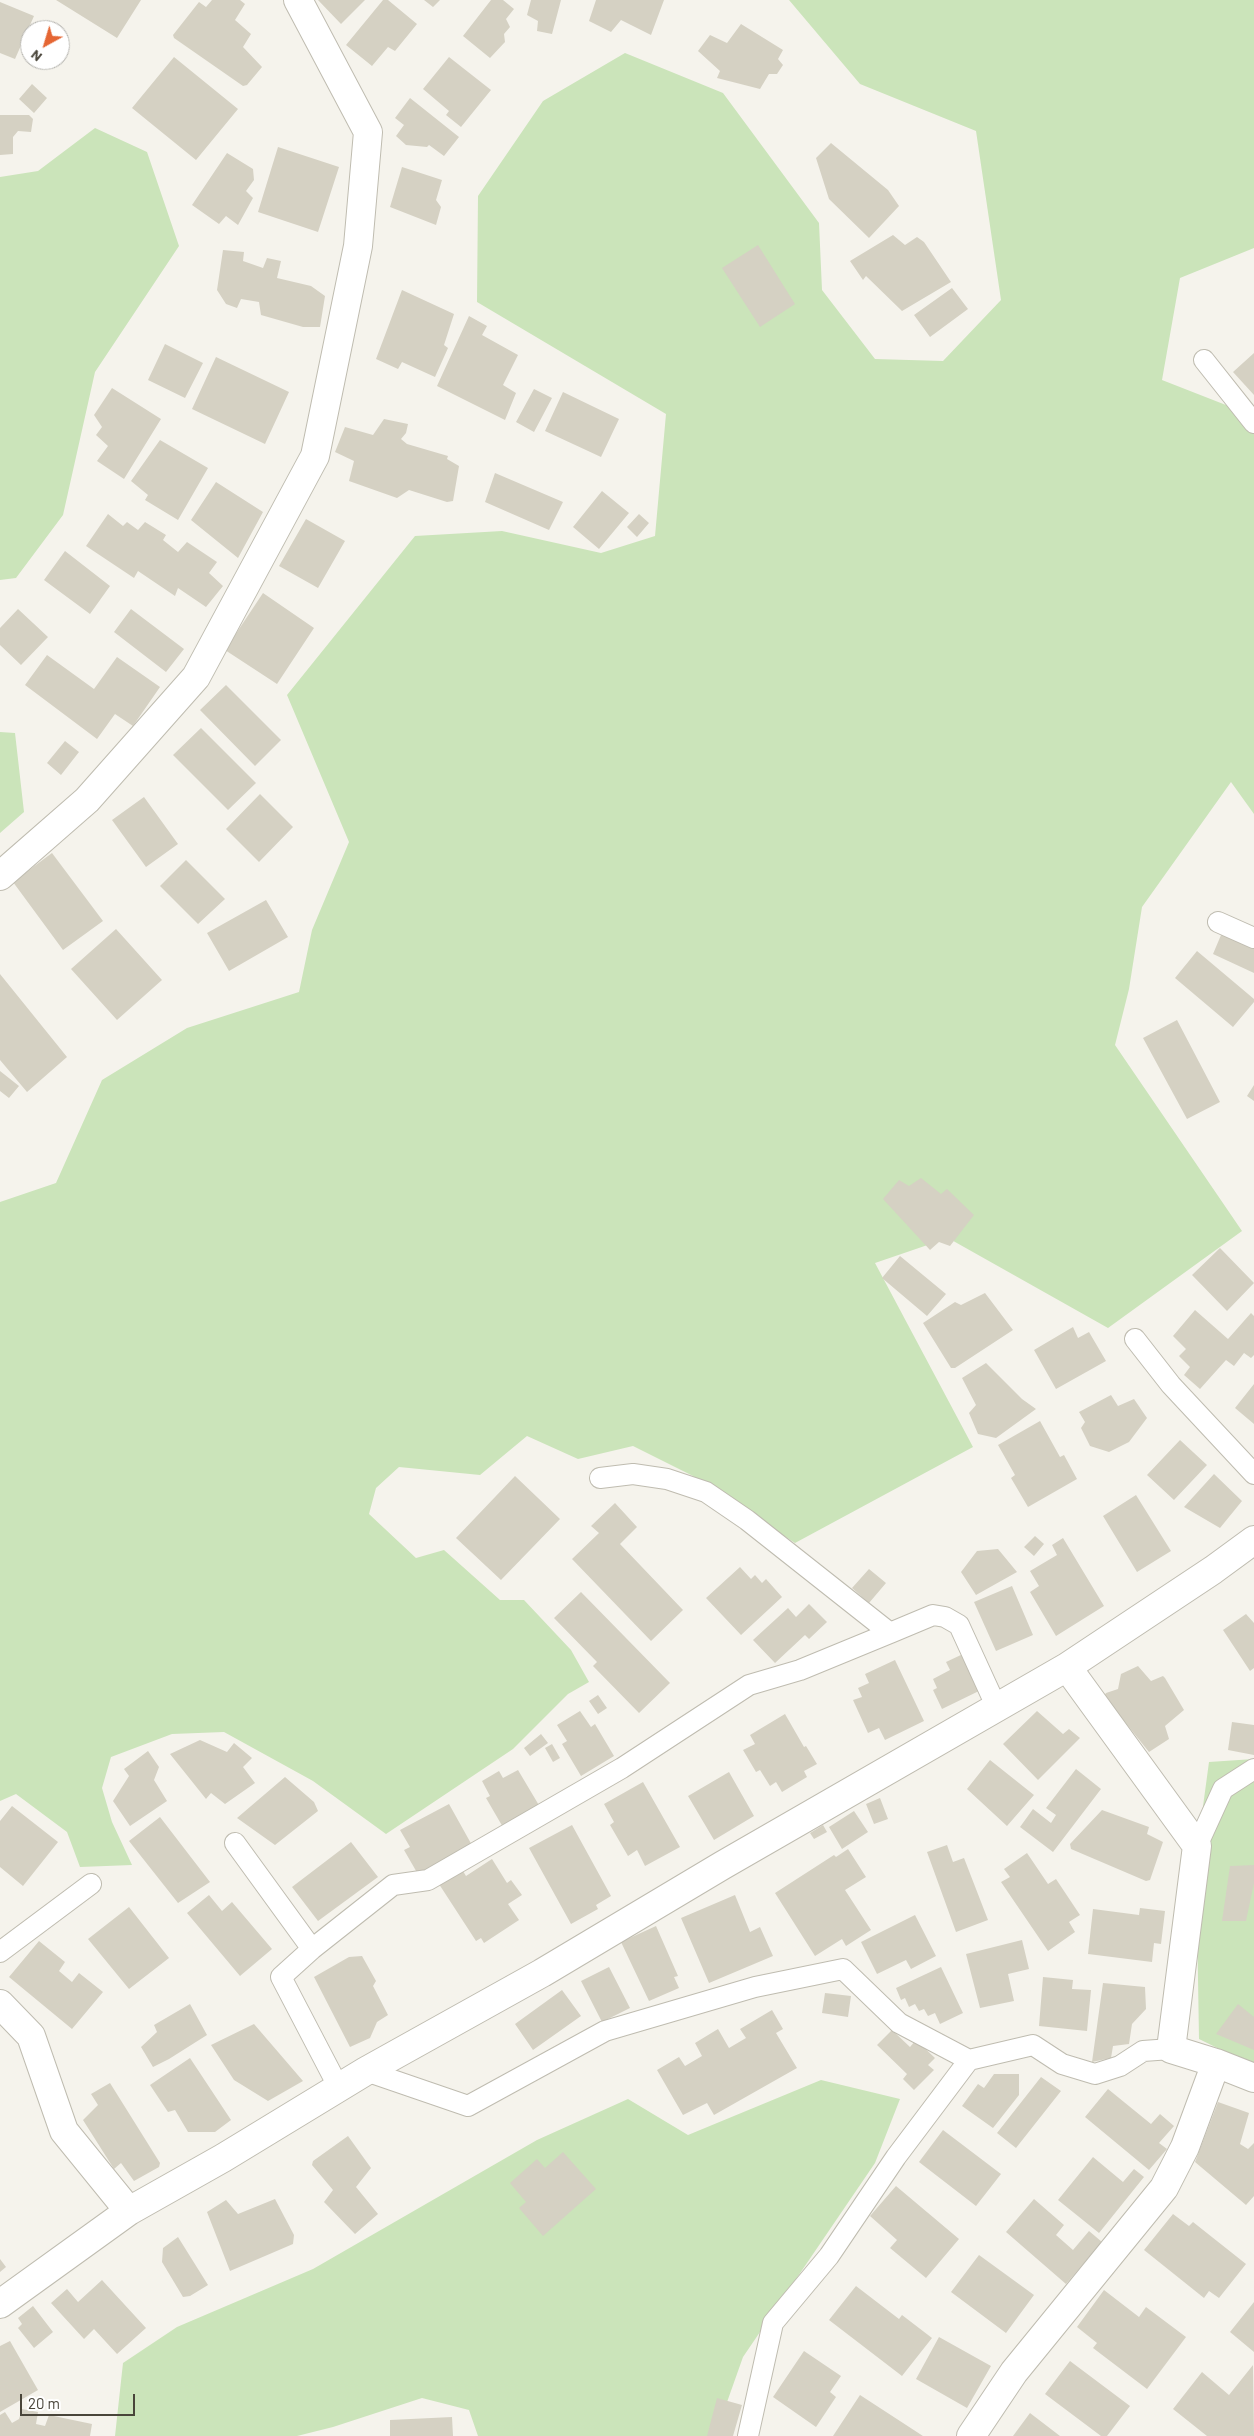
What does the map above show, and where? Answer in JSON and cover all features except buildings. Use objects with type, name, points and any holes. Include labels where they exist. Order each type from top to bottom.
[{"type":"street","points":[[0,876],[87,800],[196,677],[315,456],[358,246],[368,132],[298,0]]},
{"type":"street","points":[[0,2304],[129,2211],[366,2071],[542,1973],[724,1864],[1067,1668],[1213,1570],[1254,1540]]},
{"type":"street","points":[[1067,1668],[1196,1846],[1171,2050],[1254,2078]]},
{"type":"street","points":[[0,2004],[31,2036],[64,2131],[129,2211]]},
{"type":"street","points":[[971,2436],[1014,2372],[1164,2188],[1184,2147],[1216,2064]]},
{"type":"lane","points":[[1204,360],[1254,423]]},
{"type":"lane","points":[[1218,922],[1254,938]]},
{"type":"lane","points":[[1135,1339],[1171,1385],[1254,1474]]},
{"type":"lane","points":[[600,1478],[633,1474],[668,1479],[706,1492],[747,1520],[890,1633]]},
{"type":"lane","points":[[339,2088],[281,1977],[394,1885],[428,1880],[622,1768],[749,1684],[800,1670],[933,1615],[945,1617],[959,1625],[996,1708]]},
{"type":"lane","points":[[1196,1846],[1223,1789],[1254,1769]]},
{"type":"lane","points":[[236,1843],[312,1950]]},
{"type":"lane","points":[[0,1952],[91,1884]]},
{"type":"lane","points":[[366,2071],[468,2106],[604,2031],[755,1987],[843,1969],[899,2023],[969,2060]]},
{"type":"lane","points":[[748,2436],[772,2324],[830,2256],[896,2157],[969,2060],[1033,2045],[1062,2064],[1095,2074],[1120,2066],[1143,2051],[1171,2050]]},
{"type":"green space","points":[[789,0],[1254,0],[1254,248],[1180,278],[1162,380],[1254,416],[1254,814],[1231,782],[1142,907],[1129,989],[1115,1045],[1242,1231],[1108,1328],[948,1238],[875,1263],[973,1447],[795,1543],[693,1476],[633,1446],[578,1459],[527,1436],[480,1475],[399,1467],[376,1488],[369,1514],[416,1558],[444,1550],[500,1600],[524,1600],[571,1650],[589,1682],[568,1694],[513,1749],[386,1834],[313,1781],[224,1732],[172,1734],[111,1757],[102,1788],[112,1822],[132,1865],[80,1867],[67,1832],[16,1794],[0,1801],[0,1202],[56,1183],[102,1080],[187,1028],[299,992],[312,930],[349,842],[287,695],[415,536],[502,531],[601,553],[655,536],[666,414],[477,302],[478,196],[543,101],[625,53],[723,93],[819,223],[822,290],[875,359],[943,361],[1001,300],[976,131],[860,84]]},
{"type":"green space","points":[[95,128],[147,152],[179,246],[95,372],[63,515],[16,578],[0,580],[0,177],[38,171]]},
{"type":"green space","points":[[0,732],[15,733],[24,812],[0,833]]},
{"type":"green space","points":[[1254,1759],[1254,2066],[1199,2039],[1196,1858],[1209,1762]]},
{"type":"green space","points":[[821,2080],[900,2099],[875,2163],[743,2357],[715,2436],[478,2436],[469,2410],[422,2398],[333,2427],[297,2436],[115,2436],[123,2363],[177,2327],[313,2269],[537,2140],[628,2099],[688,2135]]}]
